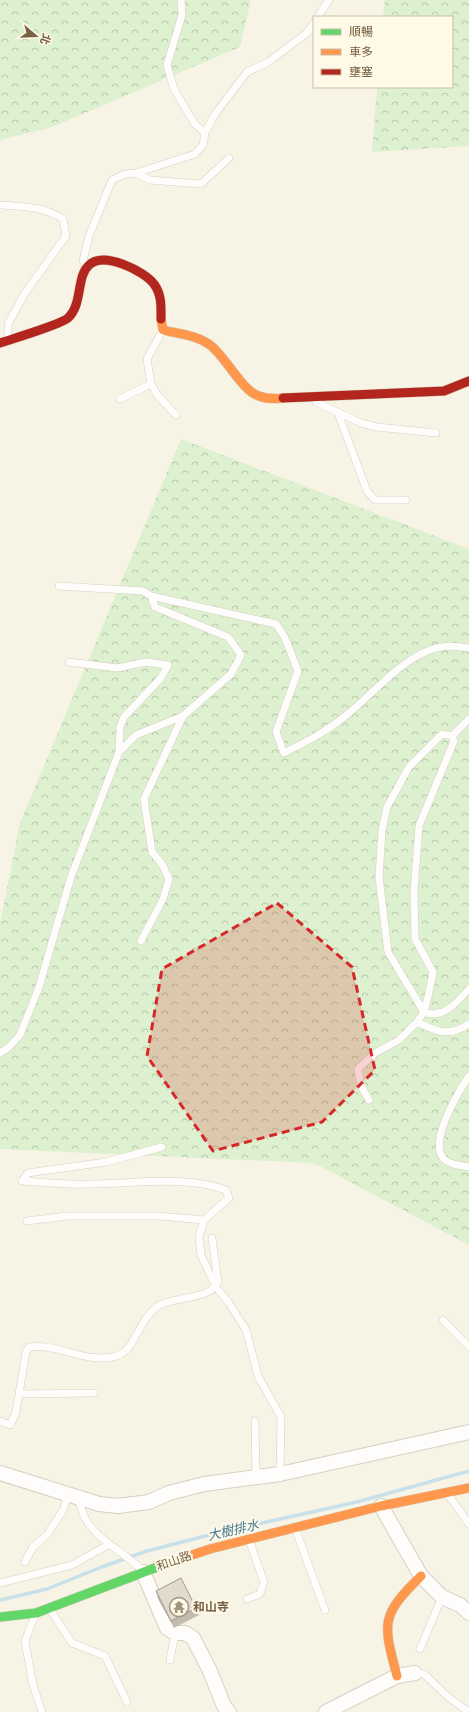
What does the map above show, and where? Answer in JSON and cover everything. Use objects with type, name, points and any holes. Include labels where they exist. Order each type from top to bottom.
[{"type":"street","points":[[4,342],[67,319],[74,311],[78,301],[88,266],[96,261],[109,260],[146,274],[154,284],[161,298],[161,324],[164,330],[198,338],[210,345],[220,354],[248,390],[257,396],[269,399],[309,398],[444,391],[469,381]]},
{"type":"street","points":[[0,1473],[99,1504],[118,1506],[149,1502],[169,1493],[204,1484],[280,1474],[469,1432]]},
{"type":"street","name":"和山路","points":[[0,1617],[36,1613],[139,1567],[380,1506],[469,1488]]},
{"type":"street","points":[[380,1506],[421,1576],[442,1597],[460,1605],[469,1613]]},
{"type":"street","points":[[139,1567],[167,1628],[175,1633],[184,1633],[193,1638],[209,1669],[224,1706],[229,1712]]},
{"type":"street","points":[[397,1676],[387,1635],[388,1622],[392,1609],[421,1576]]},
{"type":"street","points":[[326,1712],[397,1676],[415,1673]]},
{"type":"lane","points":[[181,0],[182,15],[167,65],[174,89],[194,123],[205,133]]},
{"type":"lane","points":[[319,16],[329,0]]},
{"type":"lane","points":[[88,266],[83,262],[89,236],[112,180],[125,174],[136,173],[196,154],[203,145],[205,133],[215,114],[247,72],[268,62],[280,54],[307,33],[313,24]]},
{"type":"lane","points":[[136,173],[150,180],[201,184],[229,158]]},
{"type":"lane","points":[[0,205],[42,208],[53,212],[63,219],[66,236],[25,293],[8,324],[4,342]]},
{"type":"lane","points":[[164,330],[147,359],[151,384],[158,396],[176,415]]},
{"type":"lane","points":[[120,399],[151,384]]},
{"type":"lane","points":[[309,398],[361,423],[377,427],[436,433]]},
{"type":"lane","points":[[338,413],[367,491],[375,500],[406,500]]},
{"type":"lane","points":[[59,586],[143,591],[151,596],[276,624],[285,638],[298,671],[276,732],[284,753],[322,733],[344,718],[408,661],[430,649],[457,646],[469,648]]},
{"type":"lane","points":[[119,752],[136,735],[183,716],[231,674],[241,655],[228,637],[155,607],[151,596]]},
{"type":"lane","points":[[0,1053],[8,1048],[20,1035],[39,987],[71,877],[119,752],[120,727],[124,716],[161,678],[168,665],[146,662],[117,668],[69,662]]},
{"type":"lane","points":[[140,941],[163,899],[169,879],[162,864],[152,852],[144,799],[183,716]]},
{"type":"lane","points":[[452,736],[469,719]]},
{"type":"lane","points":[[452,736],[442,734],[409,767],[387,807],[382,831],[379,877],[388,952],[424,1012],[431,1015],[448,1010],[469,989]]},
{"type":"lane","points":[[369,1100],[361,1086],[358,1069],[375,1053],[399,1040],[417,1022],[424,1012],[428,997],[433,972],[415,939],[414,891],[419,826],[454,741],[452,736]]},
{"type":"lane","points":[[417,1022],[441,1032],[448,1033],[460,1030],[469,1024]]},
{"type":"lane","points":[[469,1076],[456,1096],[439,1142],[440,1152],[447,1162],[469,1167]]},
{"type":"lane","points":[[162,1147],[106,1162],[28,1173],[22,1181],[88,1184],[173,1182],[212,1185],[226,1190],[229,1198],[204,1220],[199,1237],[201,1255],[216,1287],[229,1303],[246,1330],[258,1376],[281,1417],[280,1474]]},
{"type":"lane","points":[[27,1221],[67,1216],[159,1216],[204,1220]]},
{"type":"lane","points":[[0,1421],[10,1425],[15,1415],[20,1394],[26,1352],[29,1347],[38,1346],[90,1357],[112,1358],[123,1355],[128,1350],[143,1320],[159,1306],[168,1301],[208,1293],[216,1287],[218,1282],[212,1238]]},
{"type":"lane","points":[[443,1320],[469,1347]]},
{"type":"lane","points":[[20,1394],[94,1393]]},
{"type":"lane","points":[[256,1421],[256,1476]]},
{"type":"lane","points":[[446,1492],[469,1524]]},
{"type":"lane","points":[[25,1562],[33,1547],[47,1535],[73,1496],[86,1520],[108,1545],[116,1548],[139,1567]]},
{"type":"lane","points":[[294,1528],[325,1610]]},
{"type":"lane","points":[[247,1600],[260,1594],[264,1582],[249,1540]]},
{"type":"lane","points":[[0,1583],[72,1565],[108,1545]]},
{"type":"lane","points":[[420,1649],[442,1597]]},
{"type":"lane","points":[[49,1608],[72,1643],[105,1656],[127,1702]]},
{"type":"lane","points":[[36,1613],[25,1641],[33,1685],[42,1712]]},
{"type":"lane","points":[[170,1660],[175,1633]]},
{"type":"lane","points":[[415,1673],[424,1674],[447,1696],[469,1712]]},
{"type":"highlighted area","points":[[277,903],[352,967],[375,1070],[322,1122],[213,1151],[147,1056],[162,969]]},
{"type":"green space","points":[[0,0],[251,0],[240,47],[52,127],[0,140]]},
{"type":"green space","points":[[385,0],[469,0],[469,146],[372,152],[377,88],[453,88],[453,16],[383,16]]},
{"type":"green space","points":[[181,439],[469,549],[469,1245],[314,1163],[0,1149],[0,923],[20,823]]},
{"type":"building","name":"和山寺","points":[[181,1578],[196,1608],[171,1621],[156,1591]]},
{"type":"waterway","name":"大樹排水","points":[[0,1600],[47,1589],[147,1551],[217,1533],[357,1502],[469,1471]]},
{"type":"traffic: fast","points":[[0,1617],[36,1613],[168,1563]]},
{"type":"traffic: slow","points":[[161,319],[163,330],[188,335],[210,345],[222,357],[246,388],[253,393],[265,398],[283,398]]},
{"type":"traffic: slow","points":[[168,1563],[210,1549],[381,1506],[469,1488]]},
{"type":"traffic: slow","points":[[397,1676],[389,1644],[388,1621],[398,1601],[421,1576]]},
{"type":"traffic: jam","points":[[0,343],[64,321],[68,318],[76,306],[82,276],[89,265],[96,261],[114,261],[123,264],[149,279],[157,288],[160,301],[161,319]]},
{"type":"traffic: jam","points":[[283,398],[444,391],[469,381]]},
{"type":"place","name":"和山寺","points":[[179,1607]]}]
